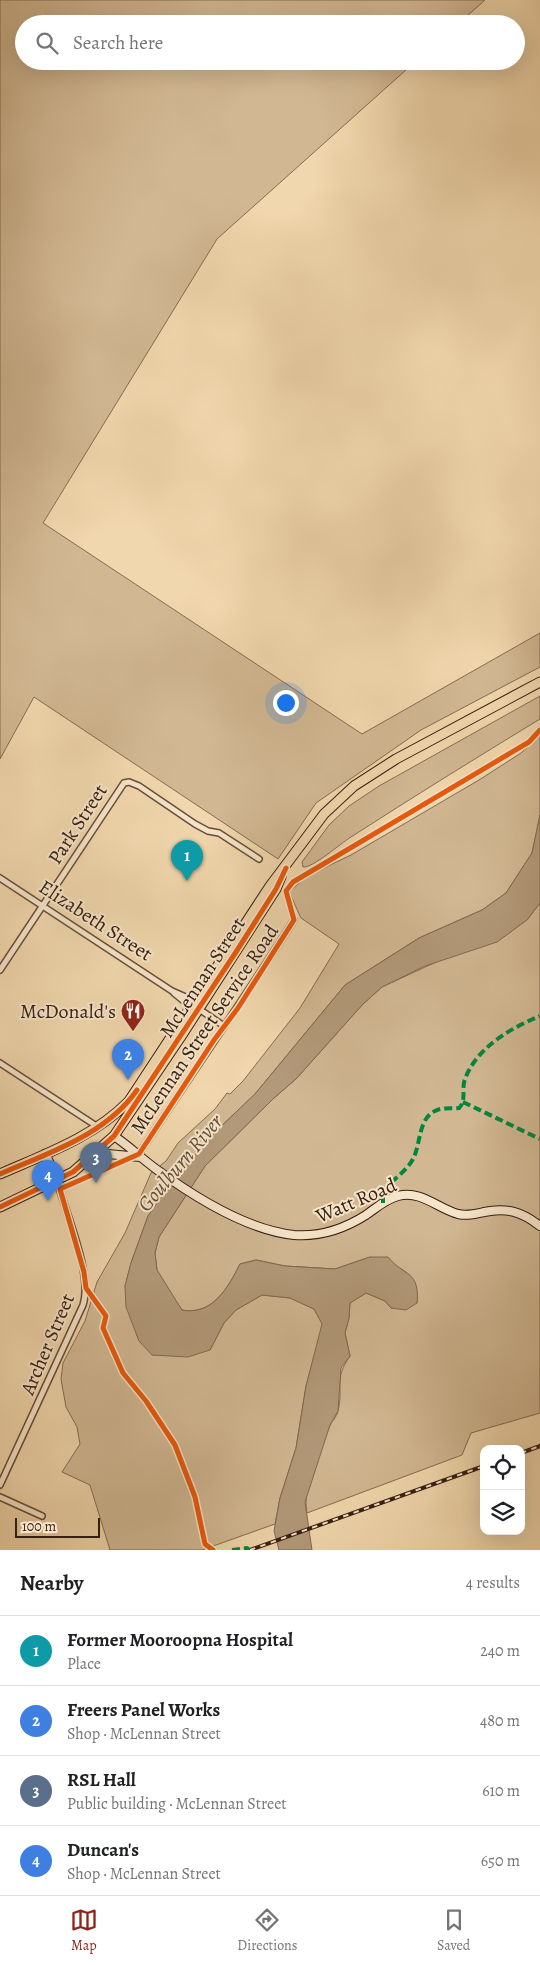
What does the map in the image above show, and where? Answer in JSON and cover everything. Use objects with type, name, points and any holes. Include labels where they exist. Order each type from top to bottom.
[{"type":"highway","name":"McLennan Street","points":[[0,1174],[98,1127],[129,1101],[276,888],[298,849],[332,806],[354,786],[396,759],[540,682]]},
{"type":"highway","name":"McLennan Street","points":[[0,1207],[73,1172],[97,1153],[114,1136],[195,1008],[198,996],[270,886],[286,868]]},
{"type":"highway","points":[[98,1127],[114,1136]]},
{"type":"highway","points":[[45,1154],[57,1181]]},
{"type":"street","name":"Park Street","points":[[0,970],[120,787],[128,782],[138,785],[195,824],[208,831],[220,834],[259,859]]},
{"type":"street","name":"Elizabeth Street","points":[[0,878],[224,1026]]},
{"type":"street","name":"McLennan Street Service Road","points":[[138,1154],[294,920]]},
{"type":"street","name":"Elizabeth Street","points":[[172,991],[190,999],[198,996]]},
{"type":"street","points":[[0,1063],[98,1127]]},
{"type":"street","name":"Watt Road","points":[[114,1136],[156,1169],[216,1207],[272,1230],[293,1235],[313,1235],[351,1224],[397,1196],[414,1195],[458,1214],[514,1210],[521,1212],[540,1226]]},
{"type":"street","points":[[97,1153],[128,1155],[146,1160]]},
{"type":"street","name":"Archer Street","points":[[0,1485],[83,1305],[86,1293],[84,1272],[57,1181]]},
{"type":"street","points":[[0,1497],[42,1516]]},
{"type":"shaded area","points":[[0,0],[485,0],[468,15],[15,15],[15,70],[406,70],[217,239],[43,523],[362,734],[540,633],[540,667],[421,730],[316,803],[278,859],[34,697],[0,759]]},
{"type":"shaded area","points":[[540,696],[540,719],[374,822],[320,860],[303,867],[302,862],[329,825],[349,806],[379,786]]},
{"type":"shaded area","points":[[540,736],[540,815],[532,853],[506,893],[482,910],[419,938],[345,985],[255,1094],[214,1133],[178,1174],[148,1216],[131,1263],[125,1286],[152,1355],[210,1350],[224,1323],[236,1310],[262,1295],[290,1298],[314,1309],[323,1324],[306,1386],[296,1448],[280,1498],[275,1524],[202,1550],[110,1550],[90,1485],[62,1472],[80,1444],[77,1427],[66,1407],[61,1379],[63,1363],[85,1321],[97,1282],[125,1233],[151,1173],[166,1161],[178,1143],[215,1109],[227,1093],[230,1094],[243,1081],[300,1008],[339,944],[301,918],[289,892],[307,876],[351,855],[479,780],[521,753]]},
{"type":"shaded area","points":[[540,815],[540,903],[527,920],[497,942],[425,966],[382,987],[363,1004],[296,1079],[205,1166],[159,1237],[155,1253],[157,1270],[182,1310],[193,1311],[202,1309],[210,1304],[224,1291],[240,1264],[256,1260],[285,1266],[335,1269],[370,1257],[388,1257],[410,1275],[416,1285],[417,1303],[406,1310],[391,1308],[385,1301],[366,1293],[350,1303],[345,1333],[350,1356],[341,1368],[338,1411],[330,1425],[305,1502],[312,1550],[279,1550],[274,1531],[280,1498],[296,1448],[306,1386],[322,1324],[314,1309],[290,1298],[262,1295],[236,1310],[224,1323],[210,1350],[188,1357],[152,1355],[139,1341],[126,1307],[125,1286],[131,1263],[148,1216],[178,1174],[214,1133],[255,1094],[345,985],[419,938],[482,910],[506,893],[532,853]]},
{"type":"shaded area","points":[[540,903],[540,1413],[471,1433],[462,1455],[307,1513],[307,1492],[312,1469],[337,1413],[340,1403],[340,1378],[350,1356],[345,1333],[350,1303],[366,1293],[385,1301],[391,1308],[417,1303],[415,1283],[404,1271],[370,1257],[335,1269],[285,1266],[256,1260],[240,1264],[224,1291],[210,1304],[202,1309],[192,1311],[181,1310],[157,1270],[155,1253],[159,1237],[205,1166],[296,1079],[363,1004],[382,987],[527,920]]},
{"type":"railway","points":[[525,1452],[540,1446]]},
{"type":"railway","points":[[250,1550],[480,1467]]},
{"type":"marked path","points":[[383,1203],[383,1191],[407,1168],[413,1159],[426,1120],[435,1111],[459,1108],[463,1102],[465,1079],[478,1057],[496,1040],[518,1026],[540,1016]]},
{"type":"marked path","points":[[463,1102],[540,1139]]},
{"type":"marked path","points":[[232,1550],[247,1548],[249,1550]]},
{"type":"cycle path","points":[[213,1550],[205,1544],[195,1497],[175,1445],[146,1401],[123,1373],[103,1328],[106,1316],[86,1288],[84,1272],[60,1189],[139,1154],[214,1040],[238,1008],[294,920],[286,891],[293,882],[529,742],[540,730]]},
{"type":"cycle path","points":[[0,1207],[73,1172],[114,1136],[236,952],[276,889],[286,868]]},
{"type":"cycle path","points":[[0,1174],[56,1150],[93,1131],[124,1106],[137,1090]]},
{"type":"place","name":"Former Mooroopna Hospital","points":[[187,881]]},
{"type":"place","name":"McDonald's","points":[[133,1032]]},
{"type":"place","name":"Freers Panel Works","points":[[128,1080]]},
{"type":"place","name":"RSL Hall","points":[[96,1183]]},
{"type":"place","name":"Duncan's","points":[[48,1201]]},
{"type":"water label","name":"Goulburn River","points":[[180,1163]]}]
